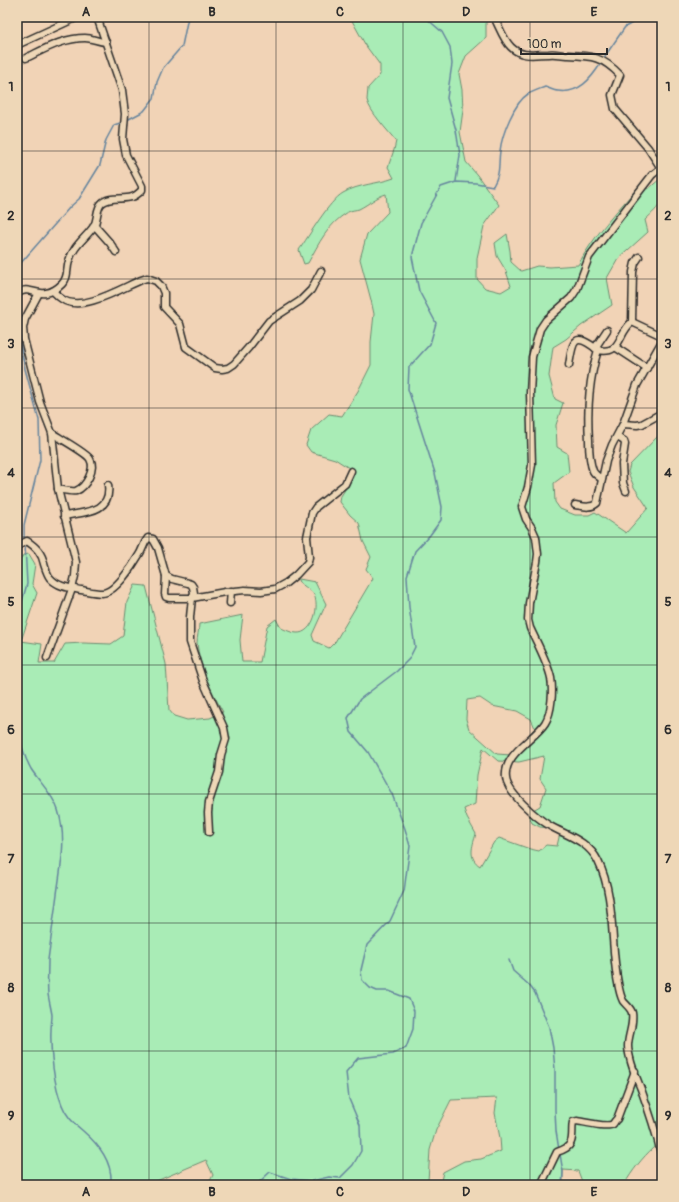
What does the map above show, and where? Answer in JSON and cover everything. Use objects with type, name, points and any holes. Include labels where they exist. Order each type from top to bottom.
[{"type":"street","points":[[17,45],[78,17]]},
{"type":"street","points":[[19,292],[24,290],[30,290],[38,293],[53,291],[66,279],[69,261],[74,250],[94,225],[100,206],[103,202],[107,200],[132,197],[142,190],[142,186],[126,155],[123,139],[125,114],[122,90],[97,17]]},
{"type":"street","points":[[494,17],[507,42],[514,50],[518,52],[530,55],[582,55],[599,58],[612,66],[620,75],[612,95],[614,109],[648,148],[661,166],[652,175],[589,258],[571,298],[546,320],[540,329],[532,357],[530,413],[532,465],[528,487],[522,507],[526,519],[536,537],[538,554],[529,597],[528,620],[551,677],[552,693],[551,704],[546,722],[510,760],[506,771],[506,779],[514,795],[522,804],[549,825],[582,842],[591,851],[598,862],[610,901],[612,937],[621,996],[632,1012],[632,1027],[628,1047],[630,1060],[635,1071],[662,1156]]},
{"type":"street","points":[[26,58],[60,42],[71,39],[92,38],[101,42],[106,42]]},
{"type":"street","points":[[94,225],[116,252]]},
{"type":"street","points":[[569,365],[571,349],[574,342],[583,340],[597,349],[606,352],[615,347],[625,330],[632,322],[632,272],[639,256]]},
{"type":"street","points":[[53,291],[62,300],[73,303],[85,303],[100,299],[146,278],[156,282],[161,286],[164,293],[164,307],[180,324],[186,347],[215,368],[222,369],[228,368],[234,364],[270,322],[311,290],[321,271]]},
{"type":"street","points":[[38,293],[25,319],[23,328],[24,339],[40,402],[52,433],[58,490],[76,562],[76,576],[47,658]]},
{"type":"street","points":[[662,294],[662,300]]},
{"type":"street","points":[[632,322],[662,336]]},
{"type":"street","points":[[602,479],[597,476],[593,470],[590,458],[588,411],[593,368],[597,349],[607,330]]},
{"type":"street","points":[[575,505],[591,507],[596,504],[606,461],[612,445],[623,424],[632,397],[662,341]]},
{"type":"street","points":[[615,347],[647,368]]},
{"type":"street","points":[[623,424],[642,424],[662,413]]},
{"type":"street","points":[[52,433],[90,459],[92,468],[88,480],[81,488],[76,491],[58,490]]},
{"type":"street","points":[[616,437],[624,441],[626,444],[622,464],[623,483],[626,491]]},
{"type":"street","points":[[21,544],[36,547],[41,554],[47,574],[50,578],[56,584],[72,589],[103,593],[112,589],[117,585],[140,554],[148,538],[153,539],[158,548],[166,576],[166,597],[192,598],[231,591],[261,591],[275,589],[296,575],[308,562],[307,537],[312,513],[316,507],[345,484],[351,471]]},
{"type":"street","points":[[64,516],[98,509],[106,500],[109,493],[108,484]]},
{"type":"street","points":[[166,576],[191,584],[193,587],[194,593],[190,617],[190,642],[203,680],[226,733],[219,772],[209,802],[209,832]]},
{"type":"street","points":[[230,603],[231,591]]},
{"type":"street","points":[[541,1185],[559,1151],[567,1148],[571,1144],[573,1122],[577,1121],[608,1126],[613,1124],[617,1119],[635,1071]]},
{"type":"green space","points":[[350,17],[483,17],[486,21],[486,38],[466,56],[459,74],[462,90],[463,110],[460,132],[466,162],[499,205],[484,226],[477,258],[477,279],[485,288],[501,292],[511,286],[506,271],[497,256],[495,243],[507,234],[511,262],[521,271],[537,266],[550,267],[578,265],[591,243],[640,185],[648,189],[660,179],[662,186],[663,192],[661,202],[655,211],[645,220],[648,232],[618,259],[607,278],[612,305],[553,347],[549,376],[555,399],[563,403],[556,425],[557,447],[567,453],[569,472],[554,483],[555,502],[560,509],[575,515],[589,515],[595,512],[626,533],[648,508],[634,487],[628,472],[630,465],[659,435],[662,434],[662,1151],[654,1147],[630,1175],[624,1185],[585,1185],[583,1184],[578,1171],[563,1170],[563,1185],[440,1185],[443,1172],[464,1161],[481,1159],[501,1151],[495,1113],[497,1098],[451,1100],[436,1130],[430,1150],[428,1181],[424,1185],[208,1185],[213,1175],[206,1160],[147,1185],[17,1185],[17,567],[23,555],[29,554],[35,564],[32,584],[37,593],[21,641],[42,644],[39,663],[54,663],[65,644],[111,644],[123,636],[127,602],[135,585],[146,586],[166,664],[169,710],[174,716],[187,720],[210,718],[223,712],[210,688],[200,660],[197,643],[199,624],[243,615],[240,640],[242,662],[260,662],[267,626],[276,619],[281,628],[295,633],[303,632],[311,624],[314,618],[316,611],[315,598],[313,593],[298,581],[299,579],[315,582],[326,604],[312,635],[314,641],[329,648],[335,642],[373,578],[366,569],[371,557],[363,541],[359,523],[350,515],[340,502],[341,496],[353,477],[349,468],[335,459],[311,452],[306,445],[311,430],[329,414],[342,416],[358,391],[371,365],[371,342],[374,314],[360,259],[367,234],[388,212],[386,194],[359,209],[348,212],[335,222],[325,234],[308,263],[304,264],[299,250],[332,203],[343,193],[355,188],[394,178],[388,167],[396,141],[375,115],[367,100],[368,88],[380,75],[380,65],[366,46]],"holes":[[[480,698],[492,706],[517,711],[531,719],[535,728],[511,755],[497,754],[469,729],[466,719],[467,700]],[[483,748],[498,761],[519,762],[544,756],[540,779],[546,788],[540,806],[528,813],[532,823],[560,833],[557,846],[546,845],[539,851],[499,838],[494,842],[480,866],[476,863],[472,856],[473,843],[476,834],[464,809],[475,804],[477,775]]]},
{"type":"waterway","points":[[127,120],[144,111],[154,98],[157,82],[163,68],[182,46],[188,17]]},
{"type":"waterway","points":[[425,17],[442,32],[450,47],[452,64],[447,98],[456,130],[460,155],[456,181]]},
{"type":"waterway","points":[[603,59],[625,27],[643,17]]},
{"type":"waterway","points":[[256,1185],[270,1172],[291,1179],[312,1181],[329,1177],[340,1178],[353,1165],[361,1151],[360,1125],[349,1099],[346,1072],[358,1058],[393,1054],[406,1048],[413,1029],[414,1011],[409,999],[389,991],[377,991],[370,988],[362,980],[361,970],[367,945],[390,921],[404,891],[410,846],[392,794],[368,752],[351,732],[348,718],[360,699],[397,671],[409,659],[415,647],[409,607],[407,576],[415,551],[430,535],[441,520],[442,507],[435,473],[408,389],[409,367],[430,344],[436,323],[419,291],[412,257],[421,223],[441,187],[456,182],[493,186],[496,181],[501,144],[506,128],[518,104],[523,98],[528,94],[545,87],[556,91],[565,91],[578,88],[589,80],[601,63]]},
{"type":"waterway","points":[[17,272],[20,264],[70,207],[79,199],[100,165],[106,140],[114,125],[123,122]]},
{"type":"waterway","points":[[17,330],[25,369],[39,420],[40,460],[24,525],[24,539]]},
{"type":"waterway","points":[[17,619],[27,584],[25,545]]},
{"type":"waterway","points":[[17,720],[25,757],[31,769],[56,804],[61,820],[63,841],[62,852],[48,960],[48,997],[52,1015],[51,1048],[55,1078],[59,1097],[66,1113],[73,1123],[89,1136],[104,1155],[110,1169],[111,1185]]},
{"type":"waterway","points":[[509,960],[513,971],[529,985],[535,993],[549,1027],[555,1070],[556,1131],[559,1150]]},
{"type":"waterway","points":[[560,1154],[563,1172],[562,1185]]}]
